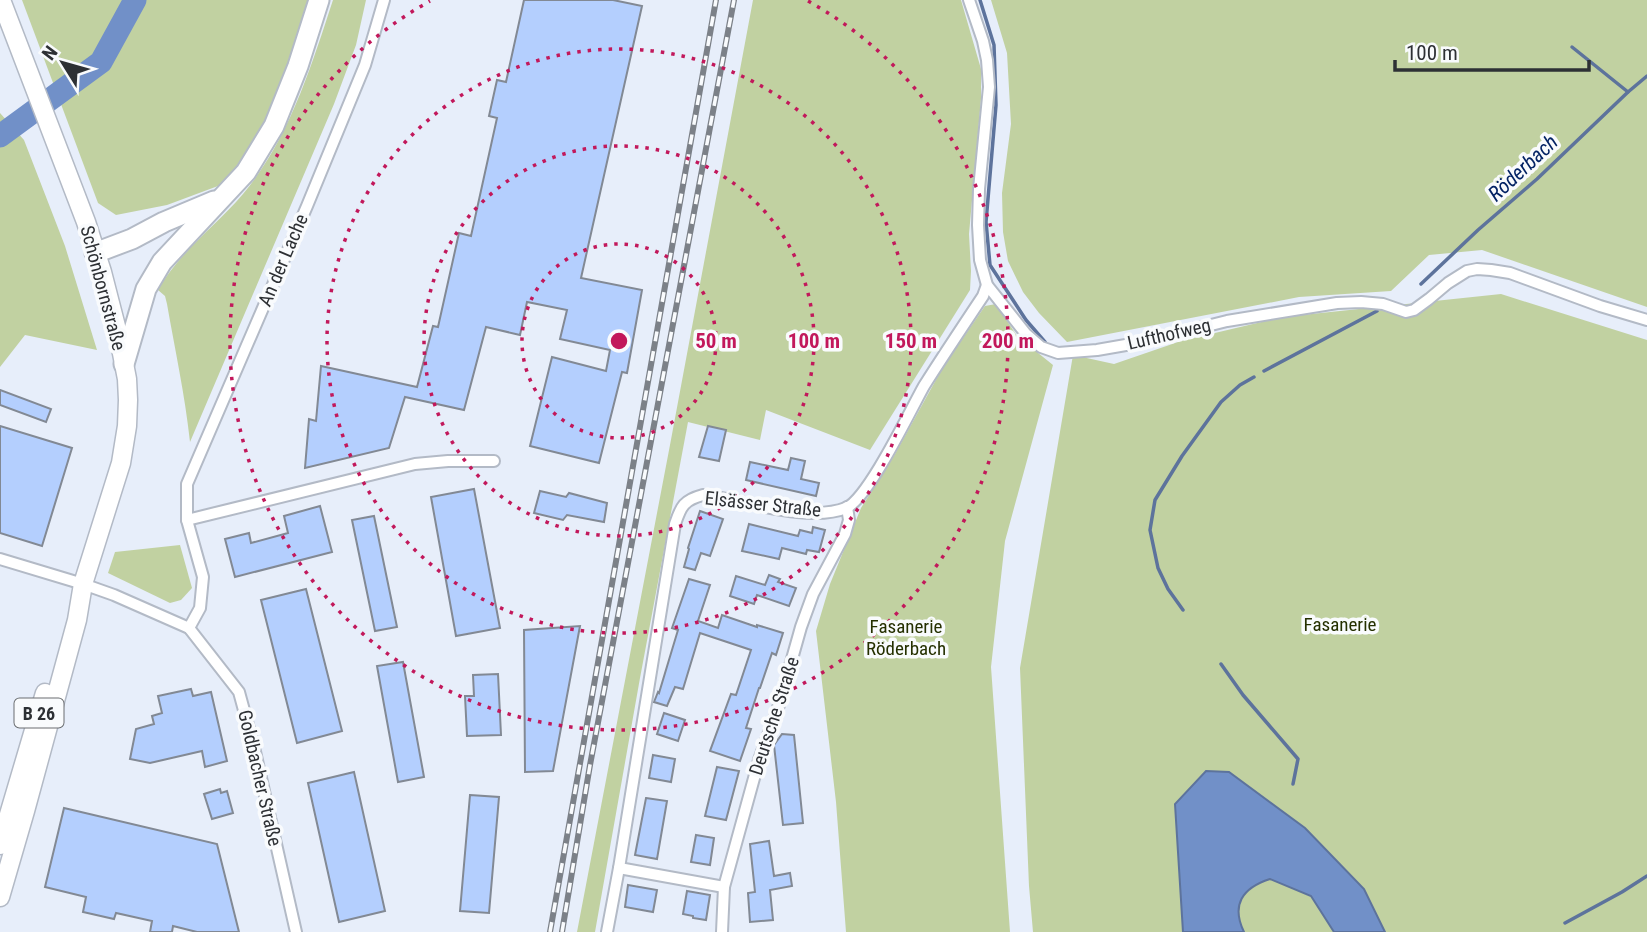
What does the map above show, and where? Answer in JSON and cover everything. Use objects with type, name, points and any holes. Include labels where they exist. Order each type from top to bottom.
[{"type":"highway","points":[[124,363],[146,289],[162,262],[246,172],[274,126],[298,66],[319,0]]},
{"type":"highway","points":[[93,247],[132,239],[227,193]]},
{"type":"main road","name":"Schönbornstraße","points":[[0,897],[73,632],[83,584],[121,463],[128,400],[119,338],[86,222],[1,0]]},
{"type":"main road","name":"Schönbornstraße","points":[[0,845],[67,617],[83,584]]},
{"type":"street","name":"An der Lache","points":[[188,628],[201,608],[203,577],[187,520],[187,484],[365,65],[384,0]]},
{"type":"street","name":"Lufthofweg","points":[[969,0],[983,41],[989,87],[979,189],[980,260],[987,285],[1041,347],[1058,353],[1097,350],[1143,342],[1227,321],[1337,303],[1383,304],[1406,312],[1414,310],[1467,271],[1477,269],[1510,273],[1647,320]]},
{"type":"street","name":"Elsässer Straße","points":[[607,932],[673,537],[680,510],[691,498],[703,495],[819,513],[847,508],[857,501],[879,468],[925,386],[983,296],[987,285]]},
{"type":"street","points":[[187,520],[415,464],[494,461]]},
{"type":"street","name":"Deutsche Straße","points":[[722,932],[724,887],[759,760],[813,594],[845,534],[849,520],[847,508]]},
{"type":"street","name":"Goldbacher Straße","points":[[0,559],[114,595],[188,628],[239,692],[251,733],[296,932]]},
{"type":"street","points":[[619,868],[724,887]]},
{"type":"green space","points":[[22,0],[309,0],[290,62],[266,122],[238,166],[218,186],[167,205],[116,215],[98,203]]},
{"type":"green space","points":[[333,0],[366,0],[356,45],[334,104],[190,442],[167,304],[165,296],[158,290],[176,264],[243,194],[273,150],[297,102]]},
{"type":"green space","points":[[753,0],[961,0],[981,69],[981,99],[969,234],[970,290],[870,450],[766,410],[760,440],[688,422],[595,932],[577,932],[670,445]]},
{"type":"green space","points":[[991,0],[1647,0],[1647,307],[1482,250],[1429,255],[1391,291],[1299,297],[1067,342],[1023,292],[1008,261],[1003,232],[1002,193],[1011,124],[1007,53]]},
{"type":"green space","points":[[0,113],[24,140],[65,246],[97,350],[25,335],[0,367]]},
{"type":"green space","name":"Fasanerie","points":[[1501,294],[1647,340],[1647,932],[1033,932],[1020,668],[1073,355],[1114,364],[1181,341],[1283,317]]},
{"type":"green space","name":"Fasanerie Röderbach","points":[[996,304],[1017,336],[1053,365],[1005,541],[991,667],[1010,932],[846,932],[836,802],[816,631],[830,584],[861,508],[895,454],[943,367],[985,306]]},
{"type":"green space","points":[[180,545],[192,588],[181,600],[170,603],[108,573],[115,552]]},
{"type":"water","points":[[1206,771],[1229,772],[1305,828],[1364,889],[1385,932],[1334,932],[1311,896],[1270,879],[1252,887],[1242,899],[1239,914],[1244,932],[1183,932],[1175,804]]},
{"type":"building","points":[[524,0],[613,0],[642,6],[581,278],[642,290],[627,373],[622,372],[599,463],[530,446],[552,357],[606,371],[610,350],[560,339],[567,310],[527,302],[520,335],[486,327],[464,410],[405,397],[389,448],[305,468],[309,419],[316,421],[321,366],[417,387],[433,326],[438,327],[459,233],[471,236],[497,118],[489,116],[497,80],[506,82]]},
{"type":"building","points":[[0,390],[51,409],[46,422],[0,405]]},
{"type":"building","points":[[0,426],[72,448],[42,546],[0,533]]},
{"type":"building","points":[[708,426],[726,430],[719,461],[699,457]]},
{"type":"building","points":[[791,458],[805,461],[801,479],[819,483],[816,496],[746,480],[750,462],[788,470]]},
{"type":"building","points":[[474,489],[500,628],[456,636],[431,497]]},
{"type":"building","points":[[540,491],[566,497],[569,493],[607,503],[604,522],[567,515],[563,520],[534,513]]},
{"type":"building","points":[[320,506],[332,552],[235,577],[225,539],[249,533],[251,543],[288,533],[284,516]]},
{"type":"building","points":[[700,511],[723,519],[710,556],[701,553],[695,570],[684,567]]},
{"type":"building","points":[[374,516],[397,627],[375,631],[352,520]]},
{"type":"building","points":[[749,524],[798,536],[800,530],[812,533],[813,527],[825,530],[819,552],[807,550],[806,554],[782,548],[779,559],[742,551]]},
{"type":"building","points":[[769,575],[780,579],[778,582],[796,588],[789,606],[757,595],[754,604],[730,596],[736,576],[765,585]]},
{"type":"building","points":[[689,579],[710,585],[698,621],[718,628],[722,615],[783,633],[776,655],[772,653],[759,688],[746,728],[751,729],[740,761],[710,751],[731,694],[736,695],[751,650],[700,633],[683,689],[675,687],[667,706],[654,702],[678,630],[672,628]]},
{"type":"building","points":[[306,589],[342,731],[297,743],[261,600]]},
{"type":"building","points":[[580,626],[553,771],[525,772],[524,630]]},
{"type":"building","points":[[403,662],[424,777],[398,782],[377,666]]},
{"type":"building","points":[[498,674],[501,735],[467,736],[465,696],[474,696],[473,675]]},
{"type":"building","points":[[191,689],[193,696],[211,692],[227,761],[205,767],[202,751],[150,763],[130,759],[136,729],[154,724],[152,716],[162,713],[158,696]]},
{"type":"building","points":[[664,713],[685,720],[678,741],[657,734]]},
{"type":"building","points":[[782,734],[794,735],[803,823],[783,825],[774,745]]},
{"type":"building","points":[[653,755],[675,759],[671,782],[649,778]]},
{"type":"building","points":[[717,767],[739,771],[726,820],[705,816]]},
{"type":"building","points":[[354,772],[385,911],[339,922],[308,783]]},
{"type":"building","points":[[220,789],[221,793],[227,791],[233,813],[212,819],[204,794]]},
{"type":"building","points":[[470,795],[499,797],[489,913],[460,911]]},
{"type":"building","points":[[646,798],[667,801],[657,859],[635,855]]},
{"type":"building","points":[[64,808],[217,844],[239,932],[197,932],[173,926],[172,932],[150,932],[152,921],[116,913],[114,919],[83,912],[86,897],[45,887]]},
{"type":"building","points":[[696,835],[714,838],[710,865],[691,862]]},
{"type":"building","points":[[769,841],[774,876],[790,873],[792,886],[770,890],[773,920],[750,922],[748,893],[755,892],[750,844]]},
{"type":"building","points":[[628,885],[657,890],[653,912],[625,907]]},
{"type":"building","points":[[687,891],[710,895],[706,920],[683,914]]},
{"type":"waterway","points":[[0,136],[101,62],[135,0]]},
{"type":"waterway","points":[[980,0],[994,45],[996,105],[986,222],[990,265],[1026,320],[1045,342]]},
{"type":"waterway","points":[[1572,47],[1628,92]]},
{"type":"waterway","name":"Röderbach","points":[[1421,284],[1647,76]]},
{"type":"waterway","points":[[1264,371],[1377,311]]},
{"type":"waterway","points":[[1183,610],[1168,589],[1158,568],[1150,530],[1155,500],[1182,456],[1221,402],[1254,377]]},
{"type":"waterway","points":[[1221,664],[1243,695],[1298,759],[1293,784]]},
{"type":"waterway","points":[[1565,923],[1647,876]]},
{"type":"railway","points":[[550,932],[716,0]]},
{"type":"railway","points":[[562,932],[590,765],[734,0]]}]
